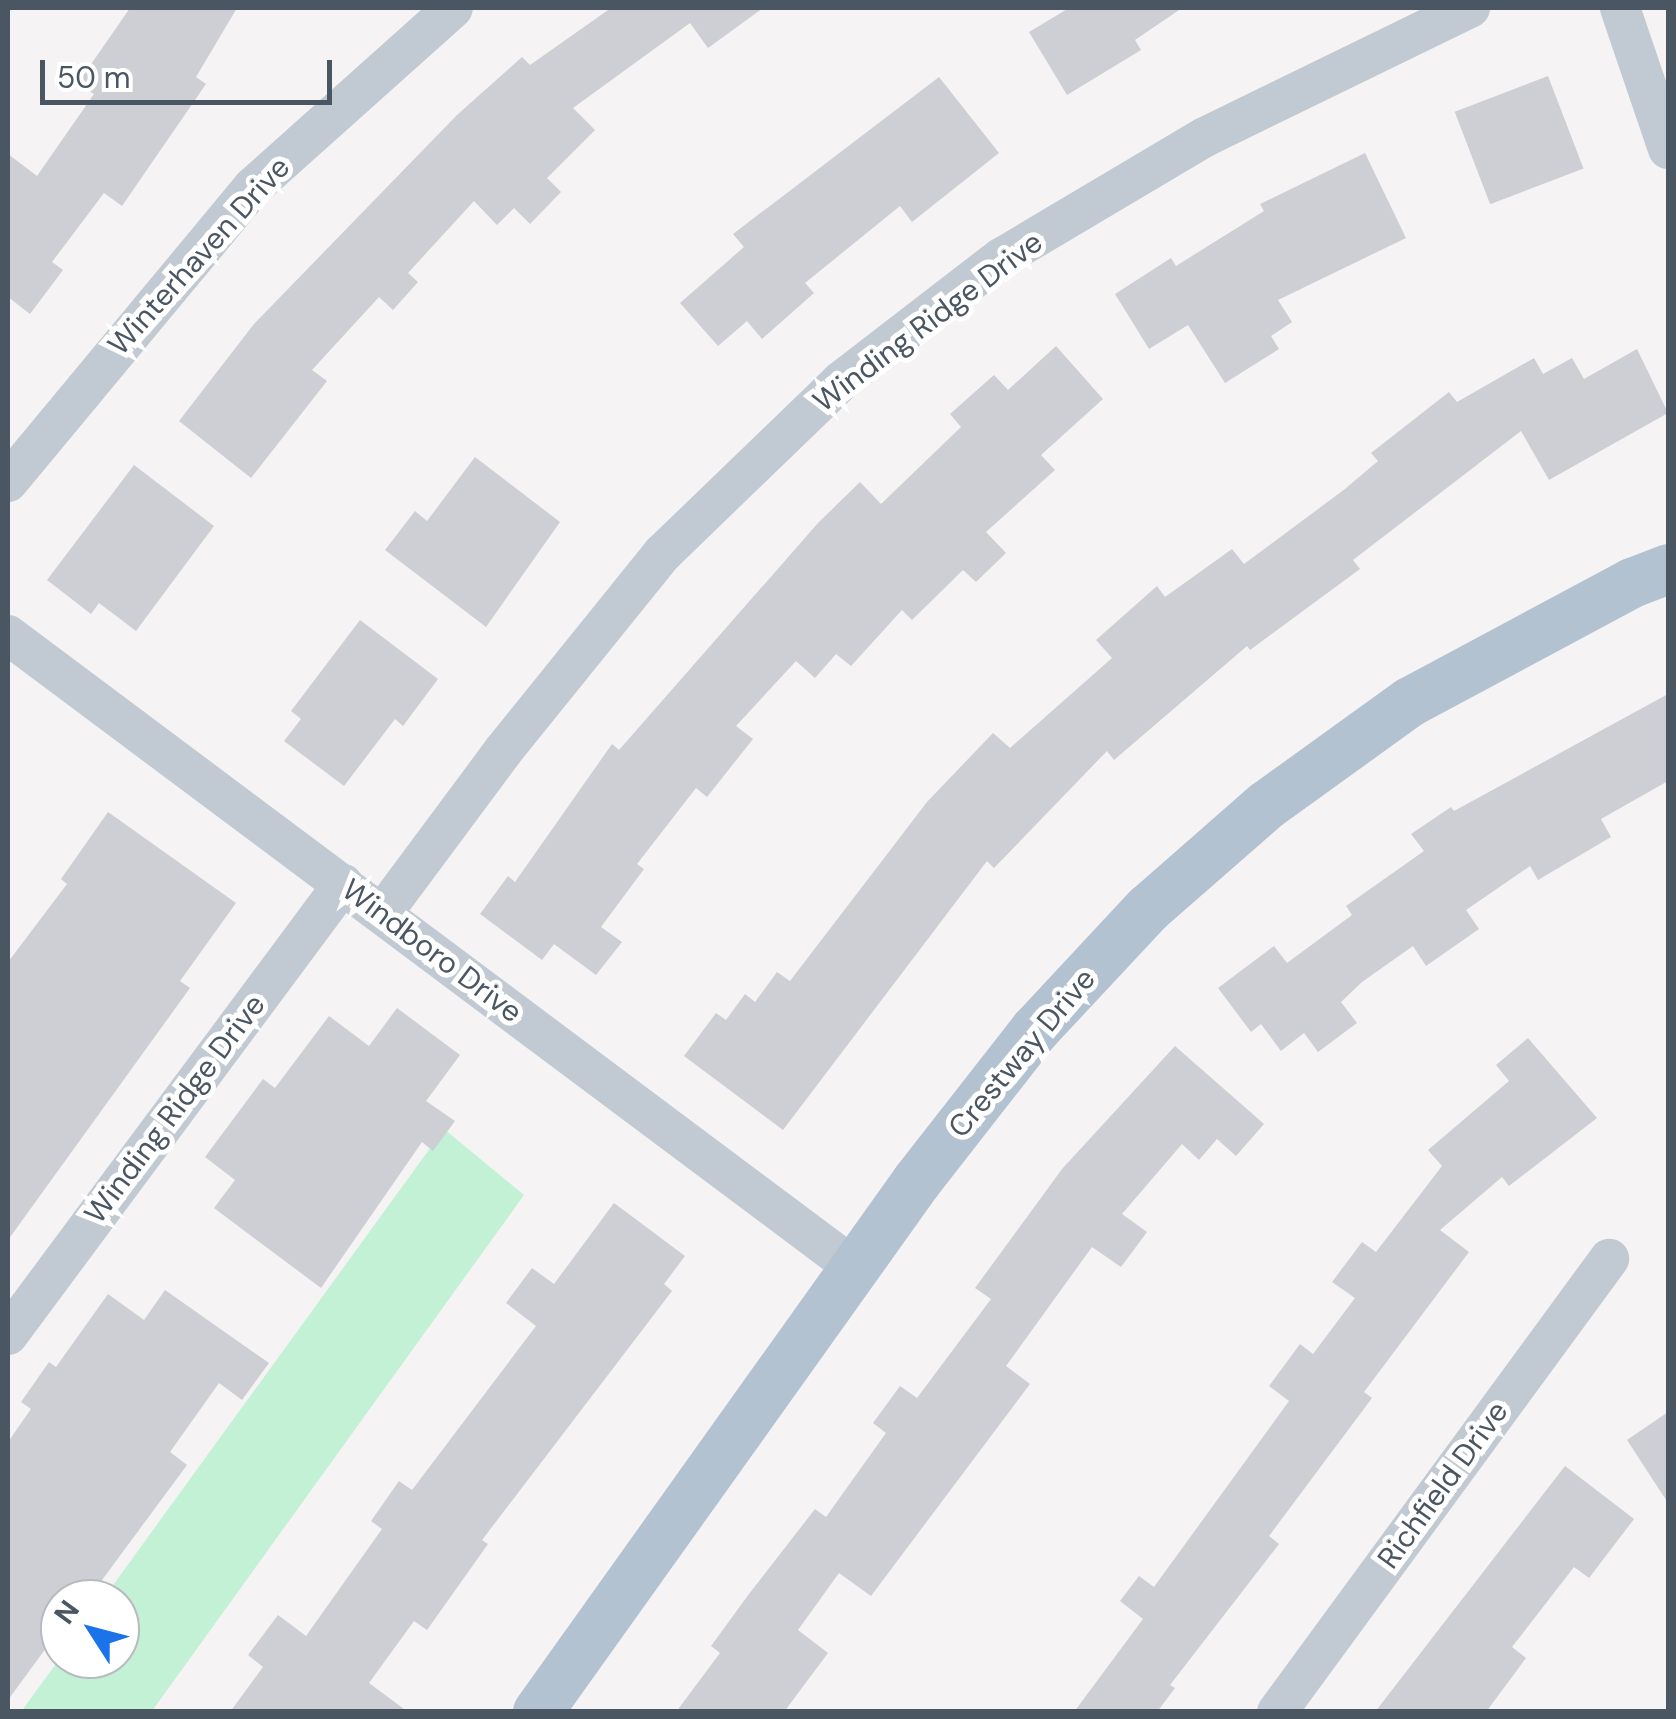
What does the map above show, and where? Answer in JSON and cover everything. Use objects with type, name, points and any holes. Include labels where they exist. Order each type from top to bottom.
[{"type":"main road","name":"Crestway Drive","points":[[538,1712],[856,1269],[1035,1030],[1148,910],[1267,806],[1410,702],[1632,582],[1668,570]]},
{"type":"street","name":"Winterhaven Drive","points":[[8,482],[253,187],[452,8]]},
{"type":"street","name":"Winding Ridge Drive","points":[[382,914],[502,750],[662,554],[841,381],[1001,258],[1171,157],[1470,8]]},
{"type":"street","points":[[1620,8],[1668,149]]},
{"type":"street","name":"Windboro Drive","points":[[8,634],[856,1269]]},
{"type":"street","name":"Winding Ridge Drive","points":[[8,1335],[343,884]]},
{"type":"street","name":"Richfield Drive","points":[[1277,1712],[1609,1259]]},
{"type":"green space","points":[[444,1129],[524,1195],[152,1711],[21,1712],[45,1679],[140,1679],[140,1579],[118,1579]]},
{"type":"building","points":[[130,8],[237,8],[196,77],[206,84],[122,206],[104,193],[52,262],[63,270],[30,314],[8,297],[8,154],[37,176],[94,94],[78,83]]},
{"type":"building","points":[[611,8],[763,8],[708,48],[690,23],[573,108],[595,130],[547,178],[561,192],[530,224],[514,208],[497,225],[474,201],[408,273],[418,282],[393,310],[379,297],[312,370],[327,381],[251,478],[179,421],[254,324],[457,115],[522,57],[530,65]]},
{"type":"building","points":[[1069,8],[1182,8],[1135,40],[1141,50],[1067,95],[1029,32]]},
{"type":"building","points":[[1548,76],[1583,168],[1490,204],[1455,112]]},
{"type":"building","points":[[939,77],[999,153],[912,222],[900,206],[805,283],[814,293],[762,339],[747,321],[718,346],[680,303],[744,247],[733,234]]},
{"type":"building","points":[[1365,153],[1406,238],[1278,300],[1292,322],[1271,336],[1279,349],[1225,383],[1188,325],[1149,349],[1115,294],[1171,258],[1176,266],[1264,211],[1260,204]]},
{"type":"building","points":[[1056,346],[1103,399],[1041,455],[1055,470],[986,532],[1006,553],[976,582],[963,570],[912,620],[902,610],[851,666],[836,654],[815,678],[796,661],[736,726],[753,739],[707,797],[696,788],[637,864],[644,869],[601,927],[622,942],[596,975],[554,944],[542,960],[480,914],[508,876],[515,882],[612,744],[619,750],[818,523],[860,482],[881,504],[961,427],[950,414],[994,375],[1008,390]]},
{"type":"building","points":[[1637,349],[1668,413],[1549,480],[1521,431],[1353,560],[1360,569],[1250,650],[1247,646],[1114,760],[1107,751],[994,868],[987,861],[783,1130],[684,1056],[716,1013],[726,1020],[745,994],[755,1002],[777,972],[790,981],[927,802],[993,733],[1010,748],[1112,658],[1096,640],[1157,586],[1165,597],[1232,549],[1244,564],[1345,489],[1378,461],[1371,453],[1449,392],[1457,402],[1534,358],[1543,374],[1572,358],[1584,379]]},
{"type":"building","points":[[475,457],[560,522],[486,627],[385,550],[415,511],[427,521]]},
{"type":"building","points":[[134,465],[214,526],[136,631],[99,603],[91,614],[47,580]]},
{"type":"building","points":[[360,620],[438,679],[403,726],[395,719],[344,786],[284,741],[301,719],[291,711]]},
{"type":"building","points":[[1668,694],[1668,781],[1601,819],[1611,837],[1538,880],[1530,866],[1466,910],[1479,929],[1426,966],[1413,946],[1362,982],[1341,1002],[1357,1023],[1318,1052],[1304,1033],[1281,1051],[1261,1024],[1251,1032],[1218,988],[1274,946],[1287,963],[1352,915],[1346,906],[1424,851],[1411,834],[1451,807],[1454,811]]},
{"type":"building","points":[[108,812],[236,903],[180,981],[190,988],[8,1240],[8,962],[67,884],[61,879]]},
{"type":"building","points":[[397,1008],[460,1055],[426,1101],[455,1121],[433,1151],[422,1142],[321,1288],[214,1208],[235,1180],[205,1157],[263,1079],[275,1088],[329,1016],[369,1046]]},
{"type":"building","points":[[1528,1038],[1597,1118],[1509,1186],[1502,1177],[1440,1230],[1469,1252],[1364,1392],[1372,1398],[1269,1536],[1279,1544],[1170,1685],[1175,1688],[1157,1712],[1074,1712],[1143,1619],[1120,1601],[1139,1576],[1154,1587],[1289,1401],[1269,1386],[1300,1344],[1313,1354],[1355,1298],[1332,1282],[1362,1242],[1376,1252],[1442,1166],[1428,1150],[1509,1081],[1496,1065]]},
{"type":"building","points":[[1175,1046],[1264,1124],[1236,1156],[1217,1139],[1199,1160],[1182,1144],[1122,1214],[1147,1232],[1121,1267],[1092,1247],[1006,1366],[1030,1384],[871,1596],[839,1573],[798,1630],[828,1653],[784,1712],[676,1712],[720,1653],[711,1646],[749,1594],[815,1509],[826,1517],[886,1433],[873,1423],[900,1386],[917,1398],[991,1299],[975,1288],[1062,1169]]},
{"type":"building","points":[[614,1203],[685,1256],[664,1284],[672,1291],[482,1540],[488,1544],[427,1630],[414,1621],[369,1683],[408,1712],[230,1712],[263,1667],[248,1655],[278,1615],[306,1636],[382,1529],[371,1521],[399,1481],[412,1490],[536,1326],[506,1303],[532,1268],[554,1284]]},
{"type":"building","points":[[165,1290],[269,1363],[242,1400],[219,1383],[170,1452],[187,1465],[103,1579],[40,1579],[40,1656],[8,1700],[8,1442],[31,1409],[21,1402],[49,1362],[56,1367],[108,1294],[144,1320]]},
{"type":"building","points":[[1668,1412],[1668,1503],[1627,1440]]},
{"type":"building","points":[[1565,1466],[1634,1519],[1589,1578],[1574,1567],[1512,1647],[1526,1658],[1486,1712],[1375,1712]]}]
